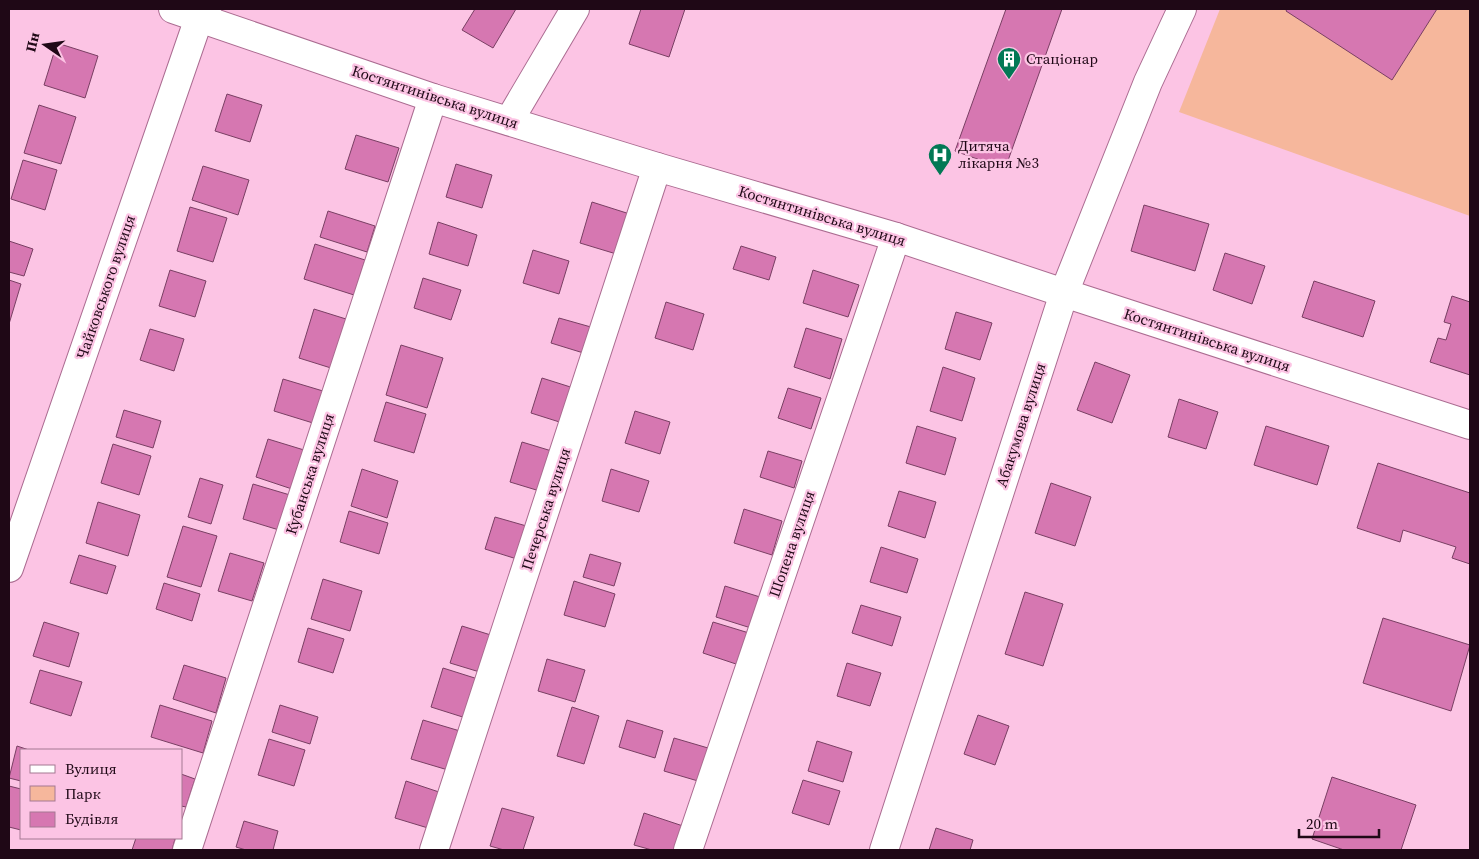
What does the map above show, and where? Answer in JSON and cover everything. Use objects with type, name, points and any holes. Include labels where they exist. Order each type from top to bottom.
[{"type":"street","name":"Костянтинівська вулиця","points":[[173,9],[203,14],[433,98],[657,167],[896,237],[1470,425]]},
{"type":"street","points":[[509,121],[575,9]]},
{"type":"street","name":"Абакумова вулиця","points":[[884,850],[1064,293],[1148,82],[1182,9]]},
{"type":"street","name":"Чайковського вулиця","points":[[9,568],[203,14]]},
{"type":"street","name":"Кубанська вулиця","points":[[187,850],[433,98]]},
{"type":"street","name":"Печерська вулиця","points":[[434,850],[657,167]]},
{"type":"street","name":"Шопена вулиця","points":[[688,850],[896,237]]},
{"type":"green space","points":[[1220,9],[1470,9],[1470,216],[1179,112]]},
{"type":"building","points":[[475,9],[516,9],[493,48],[462,30]]},
{"type":"building","points":[[641,9],[685,9],[669,57],[629,44]]},
{"type":"building","name":"Стаціонар","points":[[1006,9],[1062,9],[1005,169],[955,151]]},
{"type":"building","points":[[1287,9],[1437,9],[1392,80],[1286,11]]},
{"type":"building","points":[[57,43],[98,56],[85,98],[44,85]]},
{"type":"building","points":[[227,94],[262,105],[250,142],[215,131]]},
{"type":"building","points":[[39,105],[76,117],[61,164],[24,153]]},
{"type":"building","points":[[356,135],[399,148],[388,182],[345,169]]},
{"type":"building","points":[[23,160],[57,170],[45,210],[11,199]]},
{"type":"building","points":[[456,164],[492,175],[482,208],[446,197]]},
{"type":"building","points":[[203,166],[249,180],[238,215],[192,200]]},
{"type":"building","points":[[592,202],[636,216],[623,256],[580,243]]},
{"type":"building","points":[[1144,205],[1209,224],[1195,271],[1131,251]]},
{"type":"building","points":[[190,207],[227,218],[213,262],[177,251]]},
{"type":"building","points":[[328,211],[375,226],[367,252],[320,237]]},
{"type":"building","points":[[438,222],[477,235],[468,266],[429,254]]},
{"type":"building","points":[[9,241],[33,249],[24,276],[9,272]]},
{"type":"building","points":[[315,244],[365,260],[354,295],[304,279]]},
{"type":"building","points":[[741,246],[776,257],[769,280],[733,269]]},
{"type":"building","points":[[533,250],[569,261],[559,294],[523,283]]},
{"type":"building","points":[[1225,253],[1265,266],[1252,304],[1213,290]]},
{"type":"building","points":[[170,270],[206,281],[195,317],[159,306]]},
{"type":"building","points":[[813,270],[859,285],[848,317],[803,303]]},
{"type":"building","points":[[423,278],[461,290],[451,320],[414,308]]},
{"type":"building","points":[[9,280],[21,284],[9,324]]},
{"type":"building","points":[[1314,281],[1375,301],[1363,337],[1302,317]]},
{"type":"building","points":[[1452,296],[1470,302],[1470,375],[1430,362],[1438,338],[1446,340],[1451,324],[1444,322]]},
{"type":"building","points":[[666,302],[704,314],[693,350],[655,338]]},
{"type":"building","points":[[314,309],[346,319],[331,368],[299,358]]},
{"type":"building","points":[[956,312],[992,323],[980,360],[945,349]]},
{"type":"building","points":[[559,318],[598,329],[590,355],[551,343]]},
{"type":"building","points":[[806,328],[842,339],[830,379],[794,367]]},
{"type":"building","points":[[150,329],[184,339],[174,371],[140,360]]},
{"type":"building","points":[[401,345],[443,358],[427,408],[386,395]]},
{"type":"building","points":[[1095,362],[1130,375],[1112,423],[1077,410]]},
{"type":"building","points":[[943,367],[975,378],[962,421],[930,411]]},
{"type":"building","points":[[542,378],[580,390],[569,425],[531,413]]},
{"type":"building","points":[[283,379],[323,391],[313,423],[274,411]]},
{"type":"building","points":[[788,388],[821,398],[811,429],[778,418]]},
{"type":"building","points":[[1179,399],[1218,412],[1206,449],[1168,437]]},
{"type":"building","points":[[386,402],[426,414],[414,453],[374,441]]},
{"type":"building","points":[[124,410],[161,421],[153,448],[116,437]]},
{"type":"building","points":[[635,411],[670,422],[660,454],[625,443]]},
{"type":"building","points":[[917,426],[956,438],[945,475],[906,463]]},
{"type":"building","points":[[1266,426],[1329,446],[1317,485],[1254,465]]},
{"type":"building","points":[[268,439],[304,450],[292,489],[256,477]]},
{"type":"building","points":[[522,442],[555,452],[543,492],[510,482]]},
{"type":"building","points":[[113,444],[151,456],[139,495],[101,483]]},
{"type":"building","points":[[768,451],[802,461],[794,488],[760,477]]},
{"type":"building","points":[[1378,463],[1470,493],[1470,564],[1452,558],[1456,547],[1403,530],[1400,542],[1357,528]]},
{"type":"building","points":[[362,469],[398,481],[387,518],[351,506]]},
{"type":"building","points":[[611,469],[649,481],[639,512],[602,501]]},
{"type":"building","points":[[200,478],[223,485],[211,524],[188,517]]},
{"type":"building","points":[[1051,483],[1091,497],[1075,546],[1035,533]]},
{"type":"building","points":[[253,484],[290,495],[279,530],[243,519]]},
{"type":"building","points":[[899,491],[936,502],[925,538],[888,526]]},
{"type":"building","points":[[98,502],[140,515],[128,556],[86,543]]},
{"type":"building","points":[[744,509],[782,521],[772,555],[734,543]]},
{"type":"building","points":[[349,511],[388,523],[379,554],[340,542]]},
{"type":"building","points":[[495,517],[530,527],[520,560],[485,549]]},
{"type":"building","points":[[183,526],[217,536],[201,587],[167,577]]},
{"type":"building","points":[[881,547],[918,559],[907,593],[870,582]]},
{"type":"building","points":[[230,553],[264,563],[252,601],[218,591]]},
{"type":"building","points":[[590,554],[621,563],[614,586],[583,577]]},
{"type":"building","points":[[79,555],[116,566],[107,594],[70,583]]},
{"type":"building","points":[[323,579],[362,591],[350,631],[311,619]]},
{"type":"building","points":[[574,581],[615,594],[605,627],[564,615]]},
{"type":"building","points":[[164,583],[200,594],[192,621],[156,609]]},
{"type":"building","points":[[725,586],[760,597],[751,628],[716,617]]},
{"type":"building","points":[[1025,592],[1063,604],[1043,666],[1005,654]]},
{"type":"building","points":[[861,605],[901,617],[892,646],[852,633]]},
{"type":"building","points":[[1383,618],[1470,645],[1451,711],[1363,683]]},
{"type":"building","points":[[44,622],[79,633],[69,667],[33,656]]},
{"type":"building","points":[[713,622],[749,633],[739,665],[703,653]]},
{"type":"building","points":[[462,626],[494,636],[483,673],[450,663]]},
{"type":"building","points":[[308,628],[344,639],[333,673],[298,662]]},
{"type":"building","points":[[547,659],[585,670],[575,702],[538,691]]},
{"type":"building","points":[[847,663],[881,673],[870,706],[837,696]]},
{"type":"building","points":[[184,665],[226,678],[216,713],[173,699]]},
{"type":"building","points":[[443,668],[481,680],[469,719],[431,707]]},
{"type":"building","points":[[40,670],[82,682],[71,716],[30,703]]},
{"type":"building","points":[[160,705],[212,721],[203,753],[151,737]]},
{"type":"building","points":[[280,705],[318,717],[310,744],[272,732]]},
{"type":"building","points":[[572,707],[599,716],[584,764],[557,756]]},
{"type":"building","points":[[978,715],[1009,726],[995,765],[964,754]]},
{"type":"building","points":[[423,720],[460,731],[448,770],[411,759]]},
{"type":"building","points":[[627,720],[663,731],[655,758],[619,747]]},
{"type":"building","points":[[674,738],[708,748],[698,781],[664,771]]},
{"type":"building","points":[[269,739],[305,750],[294,786],[258,775]]},
{"type":"building","points":[[817,741],[852,752],[843,782],[808,771]]},
{"type":"building","points":[[17,746],[26,749],[20,749],[20,781],[9,778]]},
{"type":"building","points":[[182,774],[195,779],[186,807],[182,806]]},
{"type":"building","points":[[1332,777],[1416,805],[1401,850],[1344,850],[1312,839]]},
{"type":"building","points":[[803,780],[840,791],[829,825],[792,813]]},
{"type":"building","points":[[406,781],[439,792],[428,828],[395,818]]},
{"type":"building","points":[[9,786],[20,789],[20,830],[9,827]]},
{"type":"building","points":[[502,808],[534,817],[523,850],[504,850],[490,846]]},
{"type":"building","points":[[644,813],[683,826],[675,850],[652,850],[634,845]]},
{"type":"building","points":[[244,821],[278,831],[273,850],[246,850],[236,847]]},
{"type":"building","points":[[936,828],[973,840],[970,850],[929,850]]},
{"type":"building","points":[[136,839],[175,839],[172,850],[132,850]]},
{"type":"place","name":"Стаціонар","points":[[1009,80]]},
{"type":"place","name":"Дитяча лікарня №3","points":[[940,176]]}]
